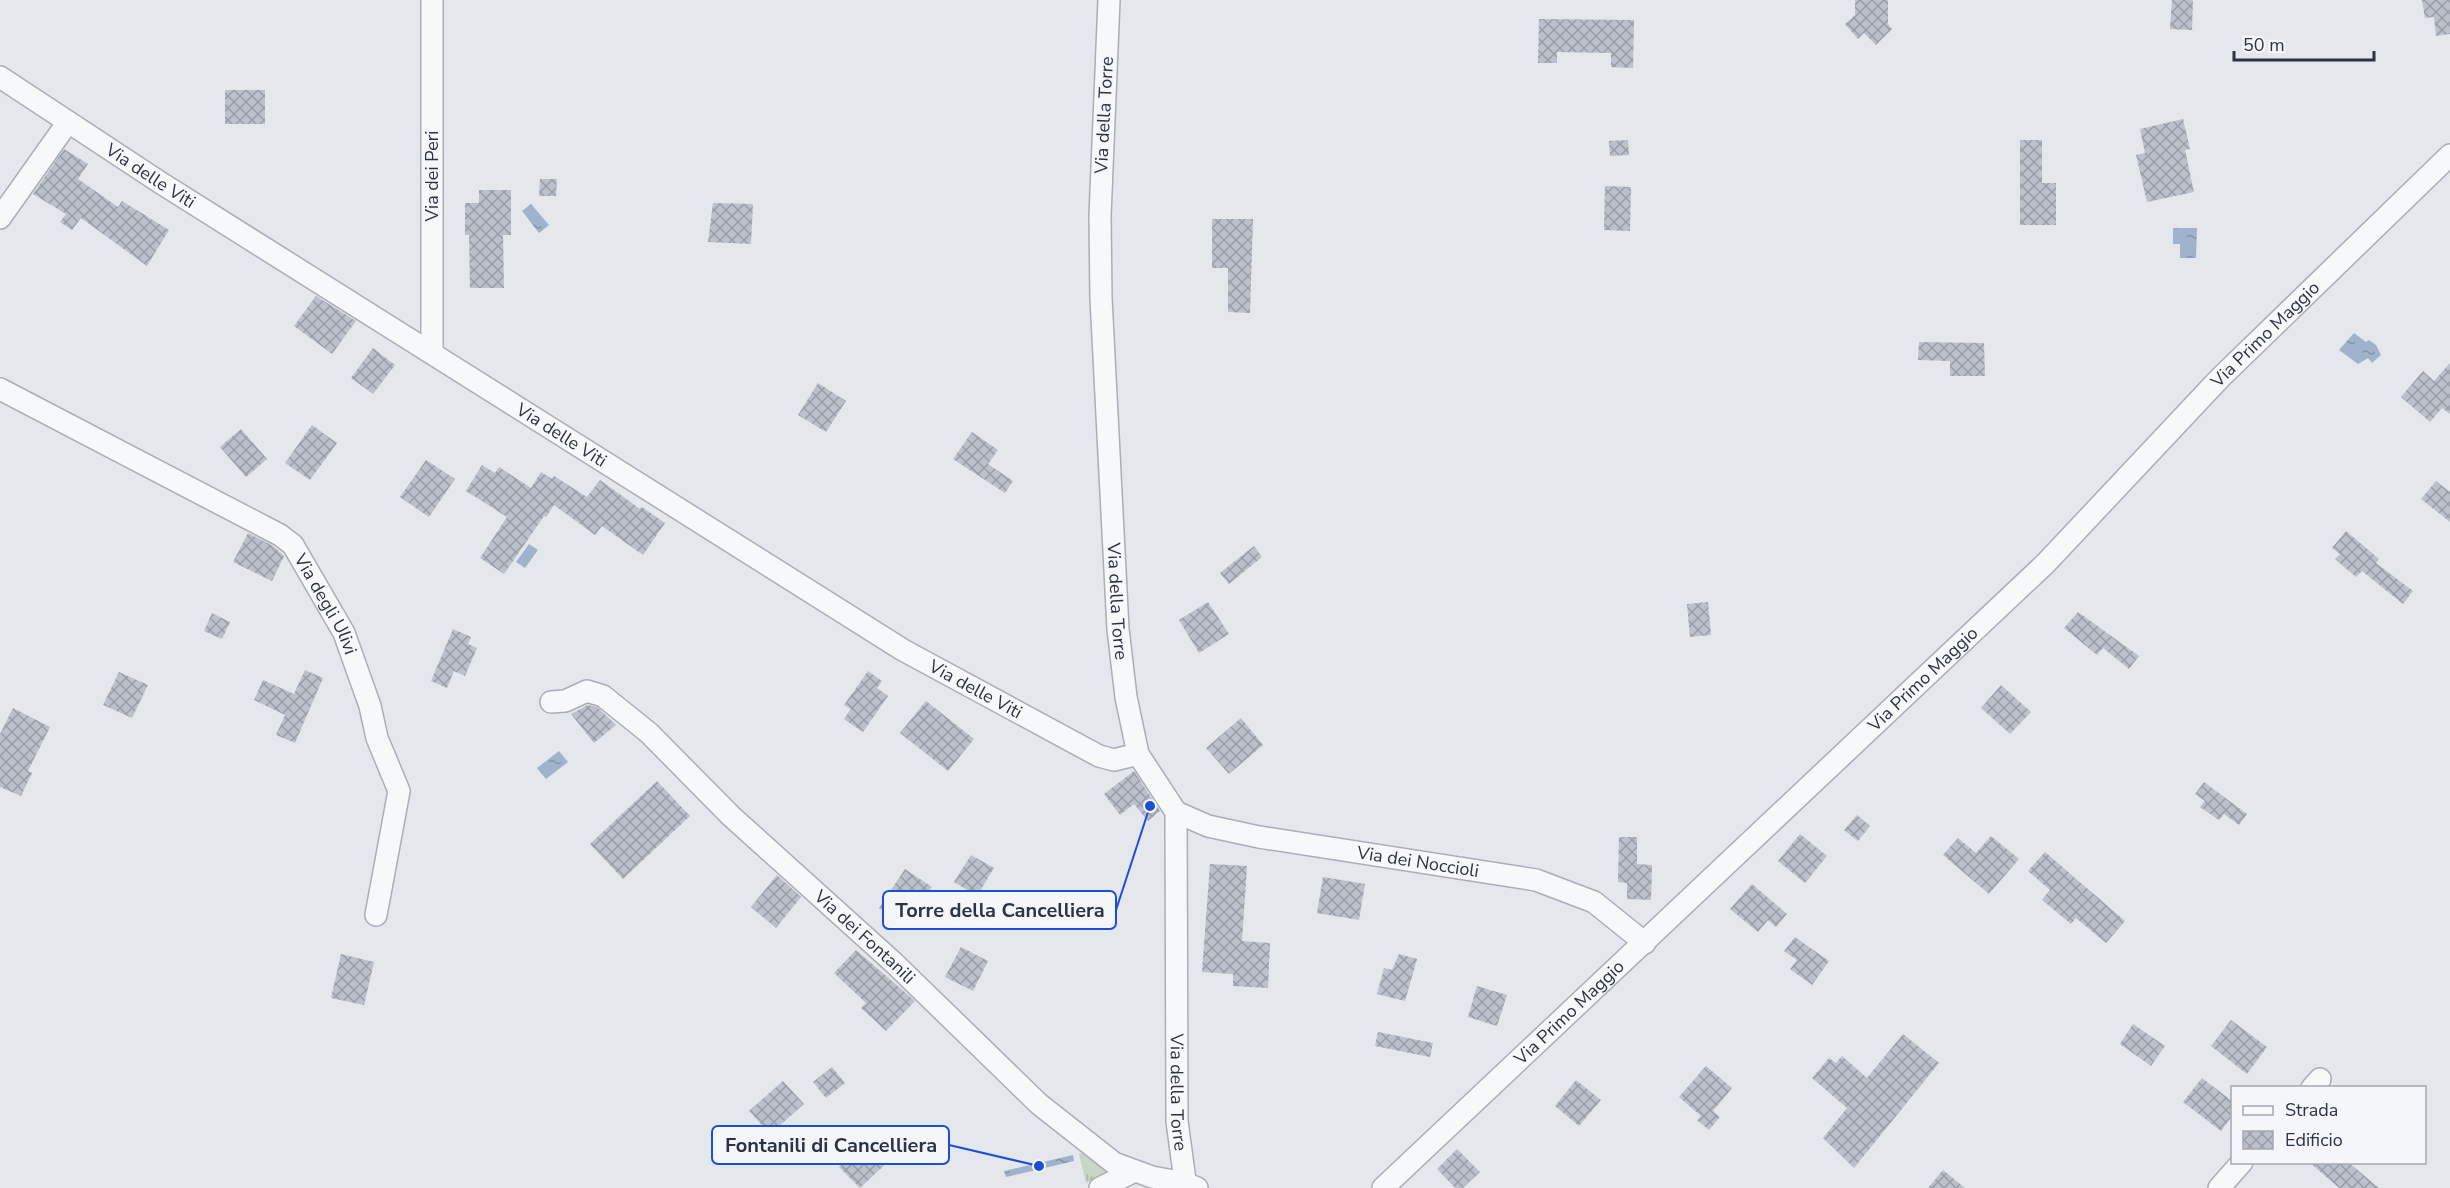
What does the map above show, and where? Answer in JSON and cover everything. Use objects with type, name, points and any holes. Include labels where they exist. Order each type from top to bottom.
[{"type":"street","name":"Via dei Peri","points":[[432,0],[432,353]]},
{"type":"street","name":"Via della Torre","points":[[1109,0],[1101,162],[1101,298],[1118,629],[1126,697],[1138,754],[1176,813],[1176,1110],[1179,1150],[1189,1186]]},
{"type":"street","name":"Via delle Viti","points":[[0,77],[903,650],[1099,756],[1114,760],[1138,754]]},
{"type":"street","points":[[0,218],[68,122]]},
{"type":"street","name":"Via Primo Maggio","points":[[1383,1188],[1645,943],[1848,746],[2046,563],[2220,378],[2450,155]]},
{"type":"street","name":"Via degli Ulivi","points":[[0,389],[280,535],[293,545],[344,633],[370,706],[380,747],[398,785],[399,791],[376,915]]},
{"type":"street","name":"Via dei Fontanili","points":[[551,702],[565,701],[582,692],[596,693],[627,715],[761,845],[894,963],[1039,1104],[1102,1155],[1135,1171],[1189,1186]]},
{"type":"street","name":"Via dei Noccioli","points":[[1176,813],[1208,826],[1259,837],[1536,880],[1594,902],[1645,943]]},
{"type":"street","points":[[2219,1188],[2240,1164]]},
{"type":"street","points":[[1100,1188],[1135,1171]]},
{"type":"green space","points":[[1082,1153],[1106,1170],[1107,1174],[1086,1183],[1079,1154]]},
{"type":"water","points":[[531,204],[549,225],[539,233],[522,211]]},
{"type":"water","points":[[2173,228],[2197,228],[2196,258],[2180,258],[2180,244],[2173,244]]},
{"type":"water","points":[[2354,333],[2366,342],[2369,340],[2376,345],[2381,355],[2372,363],[2368,358],[2358,364],[2339,350]]},
{"type":"water","points":[[529,544],[538,550],[525,568],[516,562]]},
{"type":"water","points":[[559,751],[568,762],[546,779],[537,768]]},
{"type":"water","points":[[1073,1155],[1074,1161],[1006,1177],[1004,1171]]},
{"type":"building","points":[[1855,0],[1888,0],[1888,24],[1892,29],[1876,45],[1864,33],[1858,39],[1845,24],[1855,15]]},
{"type":"building","points":[[2172,0],[2193,0],[2192,30],[2170,29]]},
{"type":"building","points":[[2422,0],[2450,0],[2450,34],[2436,36],[2434,17],[2425,18]]},
{"type":"building","points":[[1539,19],[1634,20],[1633,68],[1611,67],[1611,53],[1557,52],[1557,63],[1538,63]]},
{"type":"building","points":[[225,90],[265,90],[265,124],[225,124]]},
{"type":"building","points":[[2183,119],[2190,149],[2185,150],[2194,192],[2147,202],[2136,155],[2145,153],[2140,129]]},
{"type":"building","points":[[1628,140],[1629,155],[1610,156],[1609,141]]},
{"type":"building","points":[[2020,140],[2042,140],[2042,183],[2056,183],[2056,225],[2020,225]]},
{"type":"building","points":[[64,149],[88,164],[78,179],[118,207],[122,201],[169,230],[147,266],[81,218],[72,230],[60,222],[66,214],[33,194]]},
{"type":"building","points":[[540,179],[557,179],[556,196],[539,196]]},
{"type":"building","points":[[1605,186],[1631,187],[1630,231],[1604,230]]},
{"type":"building","points":[[479,190],[511,190],[511,235],[503,235],[504,288],[470,288],[469,235],[465,235],[465,203],[479,203]]},
{"type":"building","points":[[713,203],[753,204],[751,244],[708,242]]},
{"type":"building","points":[[1212,219],[1253,219],[1250,313],[1228,312],[1228,268],[1212,268]]},
{"type":"building","points":[[316,296],[356,321],[332,354],[294,326]]},
{"type":"building","points":[[1919,342],[1984,343],[1985,376],[1950,376],[1950,361],[1918,360]]},
{"type":"building","points":[[373,348],[395,365],[373,394],[351,378]]},
{"type":"building","points":[[2450,363],[2450,414],[2442,408],[2430,422],[2401,397],[2423,371],[2434,381]]},
{"type":"building","points":[[818,383],[846,401],[826,432],[798,415]]},
{"type":"building","points":[[312,425],[337,443],[310,480],[285,463]]},
{"type":"building","points":[[241,429],[267,459],[246,477],[220,447]]},
{"type":"building","points":[[972,432],[998,450],[988,464],[1013,481],[1005,493],[953,459]]},
{"type":"building","points":[[426,460],[455,479],[429,517],[400,497]]},
{"type":"building","points":[[482,465],[495,473],[499,467],[531,488],[541,472],[552,479],[554,476],[587,497],[600,480],[640,509],[642,507],[665,523],[643,555],[602,526],[595,535],[554,505],[504,574],[480,558],[507,517],[466,491]]},
{"type":"building","points":[[2436,481],[2450,492],[2450,522],[2421,499]]},
{"type":"building","points":[[2346,531],[2379,559],[2376,563],[2413,591],[2403,604],[2362,571],[2356,577],[2335,559],[2340,554],[2332,548]]},
{"type":"building","points":[[248,533],[273,546],[284,556],[272,581],[233,562]]},
{"type":"building","points":[[1254,546],[1262,557],[1229,584],[1220,573]]},
{"type":"building","points":[[1208,602],[1229,634],[1199,653],[1179,620]]},
{"type":"building","points":[[1708,602],[1711,635],[1690,637],[1687,604]]},
{"type":"building","points":[[2078,612],[2139,656],[2129,669],[2103,648],[2097,655],[2064,628]]},
{"type":"building","points":[[212,613],[230,622],[222,639],[204,631]]},
{"type":"building","points":[[453,629],[471,637],[468,644],[477,648],[465,676],[454,671],[447,688],[431,681]]},
{"type":"building","points":[[305,670],[323,678],[295,743],[276,735],[285,715],[254,700],[263,680],[294,694]]},
{"type":"building","points":[[868,671],[882,681],[877,688],[888,696],[863,732],[844,719],[851,709],[844,705]]},
{"type":"building","points":[[119,672],[148,685],[132,718],[103,705]]},
{"type":"building","points":[[2001,685],[2031,712],[2010,734],[1981,708]]},
{"type":"building","points":[[926,701],[974,739],[948,771],[900,733]]},
{"type":"building","points":[[588,705],[597,707],[616,725],[594,743],[571,714]]},
{"type":"building","points":[[13,708],[50,727],[28,771],[32,773],[21,796],[0,787],[0,734]]},
{"type":"building","points":[[1241,718],[1263,745],[1229,774],[1206,748]]},
{"type":"building","points":[[1134,771],[1160,811],[1148,821],[1134,804],[1120,815],[1104,794]]},
{"type":"building","points":[[657,781],[690,816],[623,879],[590,844]]},
{"type":"building","points":[[2204,782],[2247,814],[2239,825],[2224,814],[2219,820],[2200,807],[2205,801],[2195,794]]},
{"type":"building","points":[[1857,815],[1870,826],[1858,841],[1844,830]]},
{"type":"building","points":[[1800,834],[1827,856],[1805,883],[1778,861]]},
{"type":"building","points":[[1991,836],[2019,859],[1989,894],[1943,855],[1958,838],[1976,853]]},
{"type":"building","points":[[1619,837],[1637,837],[1637,864],[1652,865],[1651,900],[1627,899],[1627,883],[1618,882]]},
{"type":"building","points":[[2045,852],[2125,921],[2106,943],[2076,918],[2071,924],[2042,900],[2050,890],[2028,871]]},
{"type":"building","points":[[971,855],[994,868],[977,896],[954,882]]},
{"type":"building","points":[[1210,864],[1247,866],[1242,941],[1270,943],[1268,988],[1233,986],[1233,974],[1202,972]]},
{"type":"building","points":[[905,869],[932,887],[905,926],[879,908]]},
{"type":"building","points":[[777,875],[801,897],[776,928],[751,907]]},
{"type":"building","points":[[1323,877],[1365,884],[1359,920],[1317,913]]},
{"type":"building","points":[[1752,884],[1787,914],[1776,927],[1768,920],[1758,932],[1730,909]]},
{"type":"building","points":[[1795,937],[1829,961],[1812,985],[1790,969],[1797,960],[1784,951]]},
{"type":"building","points":[[961,947],[988,961],[973,991],[945,977]]},
{"type":"building","points":[[856,950],[915,1001],[886,1031],[861,1008],[866,1003],[834,973]]},
{"type":"building","points":[[341,954],[374,962],[364,1005],[331,998]]},
{"type":"building","points":[[1399,954],[1417,959],[1405,1001],[1377,994],[1384,968],[1392,970]]},
{"type":"building","points":[[1477,986],[1507,995],[1497,1026],[1468,1017]]},
{"type":"building","points":[[2231,1020],[2267,1047],[2247,1074],[2211,1046]]},
{"type":"building","points":[[2133,1024],[2165,1046],[2151,1066],[2120,1044]]},
{"type":"building","points":[[1378,1032],[1433,1043],[1430,1057],[1375,1046]]},
{"type":"building","points":[[1903,1034],[1939,1063],[1854,1168],[1823,1138],[1847,1108],[1812,1078],[1829,1058],[1836,1063],[1842,1056],[1867,1078]]},
{"type":"building","points":[[1706,1066],[1732,1088],[1713,1111],[1720,1117],[1709,1130],[1697,1120],[1701,1116],[1679,1097]]},
{"type":"building","points":[[832,1067],[845,1083],[826,1098],[813,1082]]},
{"type":"building","points":[[2202,1078],[2231,1100],[2231,1117],[2221,1131],[2183,1102]]},
{"type":"building","points":[[1576,1080],[1601,1100],[1579,1126],[1555,1106]]},
{"type":"building","points":[[783,1081],[804,1104],[770,1134],[749,1111]]},
{"type":"building","points":[[867,1131],[893,1157],[860,1188],[839,1167],[858,1149],[853,1145]]},
{"type":"building","points":[[1457,1149],[1480,1172],[1463,1188],[1455,1188],[1437,1169]]},
{"type":"building","points":[[2311,1164],[2350,1164],[2379,1188],[2339,1188]]},
{"type":"building","points":[[1943,1170],[1965,1188],[1928,1188]]},
{"type":"place","name":"Torre della Cancelliera","points":[[1150,806]]},
{"type":"place","name":"Fontanili di Cancelliera","points":[[1039,1166]]}]
